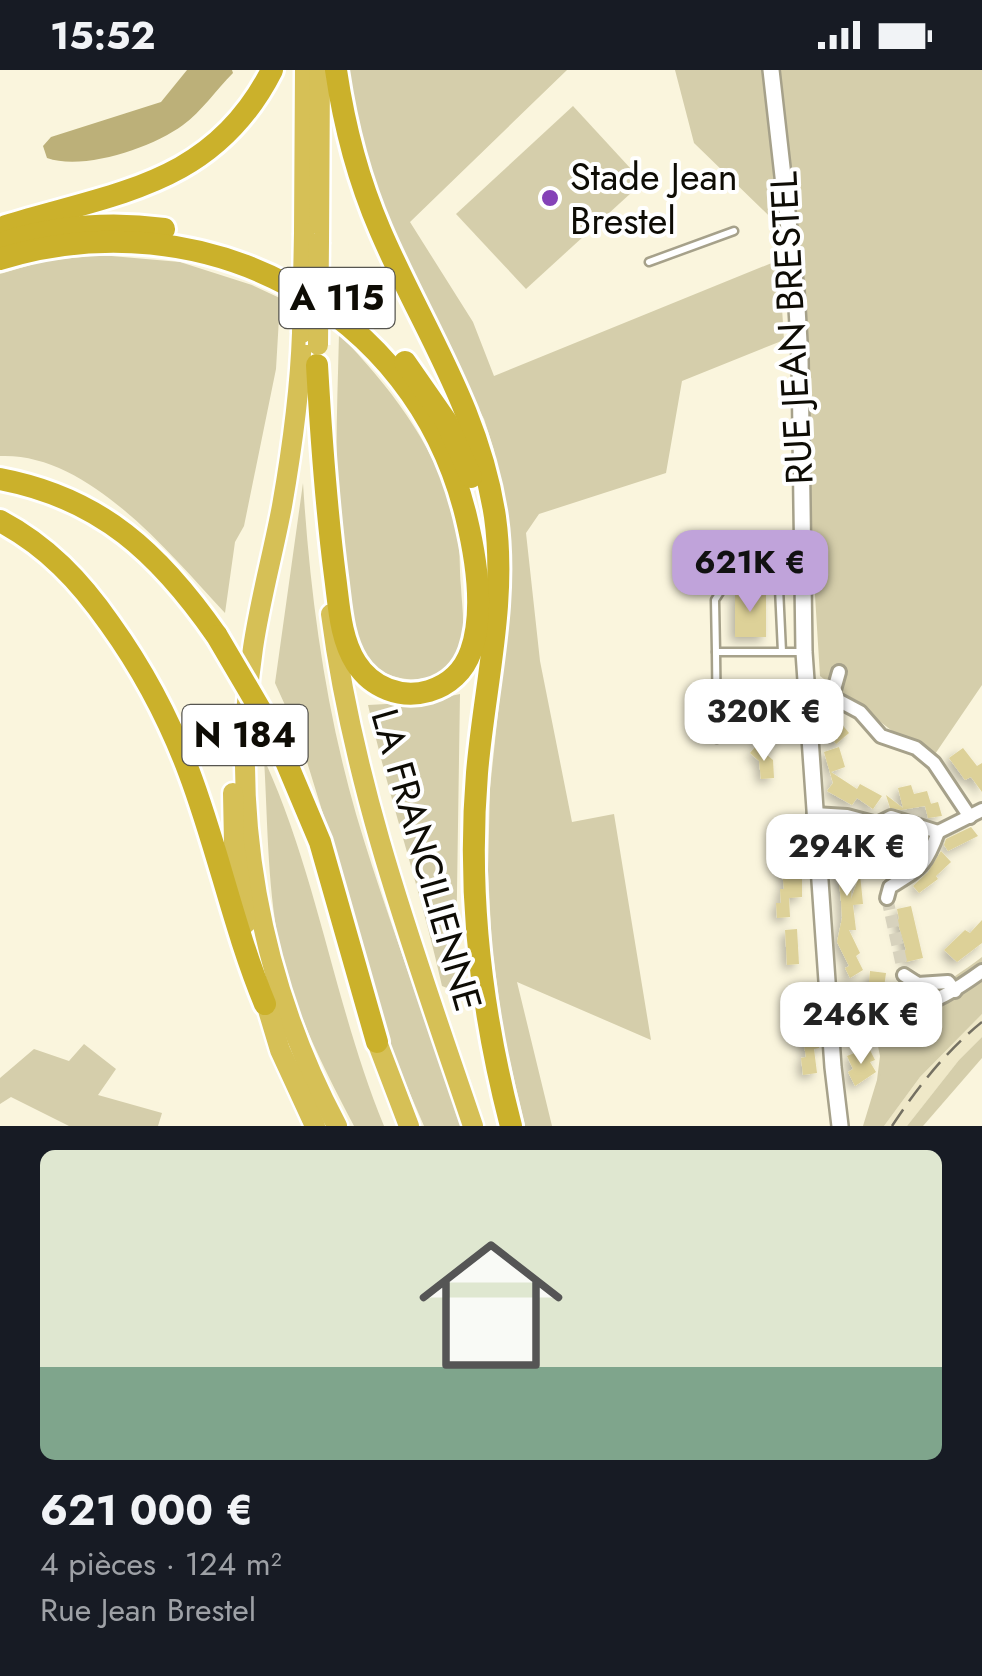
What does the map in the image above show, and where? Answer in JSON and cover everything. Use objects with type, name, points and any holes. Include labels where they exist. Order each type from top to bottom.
[{"type":"highway","points":[[0,229],[132,192],[176,172],[230,132],[254,102],[272,70]]},
{"type":"highway","name":"LA FRANCILIENNE","points":[[305,70],[312,348],[322,539],[334,644],[349,726],[381,851],[473,1126]]},
{"type":"highway","name":"LA FRANCILIENNE","points":[[311,237],[320,70]]},
{"type":"highway","points":[[336,70],[345,121],[368,201],[448,366],[476,439],[490,491],[498,544],[500,578],[495,602]]},
{"type":"highway","name":"A 115","points":[[0,244],[42,232],[86,226],[174,230],[215,238],[275,260],[340,300],[372,326],[412,370],[455,439],[482,517],[495,602],[477,773],[474,898],[497,1075],[511,1126]]},
{"type":"highway","points":[[0,259],[38,249],[97,242],[188,248],[237,262],[286,283],[359,334],[397,376],[426,418],[451,468],[468,526],[476,573],[475,635],[459,672],[437,688],[411,694],[391,691],[363,672],[350,651],[340,614],[330,537],[312,348]]},
{"type":"highway","name":"LA FRANCILIENNE","points":[[312,348],[252,657],[246,724],[246,812],[261,920],[280,992],[307,1066],[337,1126]]},
{"type":"highway","points":[[0,479],[67,499],[118,528],[166,569],[216,636],[274,733],[320,842],[377,1042],[408,1126]]},
{"type":"highway","points":[[0,521],[37,543],[75,578],[143,674],[189,772],[238,929],[291,1076],[316,1126]]},
{"type":"highway","points":[[266,1004],[237,876],[233,814],[241,687],[268,570]]},
{"type":"street","name":"RUE JEAN BRESTEL","points":[[771,70],[800,359],[806,696],[840,1126]]},
{"type":"street","points":[[806,696],[828,700],[839,672]]},
{"type":"street","points":[[832,697],[860,712],[880,736],[916,748],[976,813],[938,832],[930,854],[916,873],[890,887],[887,898]]},
{"type":"street","points":[[814,814],[847,816],[877,824],[892,818],[938,832]]},
{"type":"street","points":[[829,1008],[898,1012],[935,1003],[982,971]]},
{"type":"street","points":[[904,975],[918,984],[948,982],[955,991]]},
{"type":"lane","points":[[649,262],[734,231]]},
{"type":"lane","points":[[718,739],[715,600],[724,586],[779,588],[782,652]]},
{"type":"lane","points":[[716,652],[804,652]]},
{"type":"shaded area","points":[[187,70],[233,73],[190,120],[154,142],[117,155],[79,162],[47,158],[43,146],[51,137],[161,102]]},
{"type":"shaded area","points":[[345,70],[567,70],[410,222],[473,322],[494,376],[779,260],[784,340],[682,381],[666,473],[539,514],[526,533],[540,661],[572,822],[614,814],[651,1040],[517,982],[552,1126],[525,1126],[504,1036],[492,948],[488,871],[490,788],[508,619],[502,508],[494,450],[484,419],[424,303],[366,171]]},
{"type":"shaded area","points":[[675,70],[982,70],[982,685],[933,757],[820,676],[793,239],[694,143]]},
{"type":"shaded area","name":"Stade Jean Brestel","points":[[573,106],[643,182],[526,289],[456,214]]},
{"type":"shaded area","points":[[100,255],[180,262],[252,285],[284,300],[276,369],[244,526],[235,542],[225,613],[152,536],[95,488],[64,470],[33,459],[0,456],[0,274],[44,261]]},
{"type":"shaded area","points":[[339,334],[411,422],[438,472],[456,527],[462,639],[457,655],[447,667],[420,679],[405,679],[377,668],[366,658],[355,636],[338,506]]},
{"type":"shaded area","points":[[303,483],[321,650],[345,773],[461,1126],[424,1126],[388,1043],[354,914],[299,736],[275,683]]},
{"type":"shaded area","points":[[460,694],[456,957],[460,993],[442,986],[368,705],[423,702]]},
{"type":"shaded area","points":[[264,759],[299,849],[352,1035],[384,1126],[354,1126],[313,1044],[288,979],[273,909]]},
{"type":"shaded area","points":[[982,957],[982,1014],[920,1077],[884,1126],[863,1126],[880,1056],[869,1002],[929,990]]},
{"type":"shaded area","points":[[982,1014],[982,1037],[907,1126],[884,1126],[920,1077]]},
{"type":"shaded area","points":[[982,1037],[982,1058],[923,1126],[907,1126],[959,1060]]},
{"type":"shaded area","points":[[84,1044],[116,1069],[98,1095],[162,1113],[158,1126],[69,1126],[11,1097],[0,1104],[0,1078],[34,1049],[69,1061]]},
{"type":"building","points":[[735,593],[766,594],[766,637],[735,637]]},
{"type":"building","points":[[836,717],[849,733],[836,744],[823,727]]},
{"type":"building","points":[[756,746],[773,760],[774,778],[761,779],[759,761],[750,753]]},
{"type":"building","points":[[839,747],[845,767],[831,772],[857,789],[860,784],[882,796],[873,809],[857,798],[852,805],[827,791],[833,783],[824,752]]},
{"type":"building","points":[[963,748],[977,766],[982,763],[982,792],[971,777],[965,780],[949,758]]},
{"type":"building","points":[[911,785],[914,794],[927,791],[931,804],[938,802],[942,816],[928,818],[925,806],[901,810],[890,808],[886,795],[903,808],[898,788]]},
{"type":"building","points":[[832,825],[847,826],[846,855],[853,855],[851,899],[860,874],[863,904],[853,905],[856,930],[849,930],[863,970],[850,978],[845,968],[849,966],[837,942],[842,918],[836,855],[831,855]]},
{"type":"building","points":[[971,827],[978,836],[948,851],[946,839]]},
{"type":"building","points":[[901,831],[915,835],[910,851],[901,849],[896,862],[868,853],[874,839],[896,846]]},
{"type":"building","points":[[941,851],[951,862],[936,876],[938,879],[919,893],[913,886]]},
{"type":"building","points":[[802,870],[802,897],[789,898],[790,917],[777,918],[776,903],[781,903],[780,889],[784,889],[782,872]]},
{"type":"building","points":[[911,906],[923,958],[906,962],[897,909]]},
{"type":"building","points":[[982,920],[982,943],[957,962],[944,950]]},
{"type":"building","points":[[797,929],[799,964],[787,965],[785,930]]},
{"type":"building","points":[[870,971],[886,973],[883,995],[868,993]]},
{"type":"building","points":[[818,1038],[819,1048],[814,1049],[817,1073],[803,1075],[803,1040]]},
{"type":"building","points":[[870,1050],[875,1060],[870,1062],[876,1072],[855,1086],[848,1072],[853,1069],[847,1056],[857,1052],[860,1056]]},
{"type":"tunnel","points":[[887,898],[904,975]]},
{"type":"railway","points":[[892,1126],[933,1071],[982,1022]]},
{"type":"place","name":"Stade Jean Brestel","points":[[550,198]]}]
